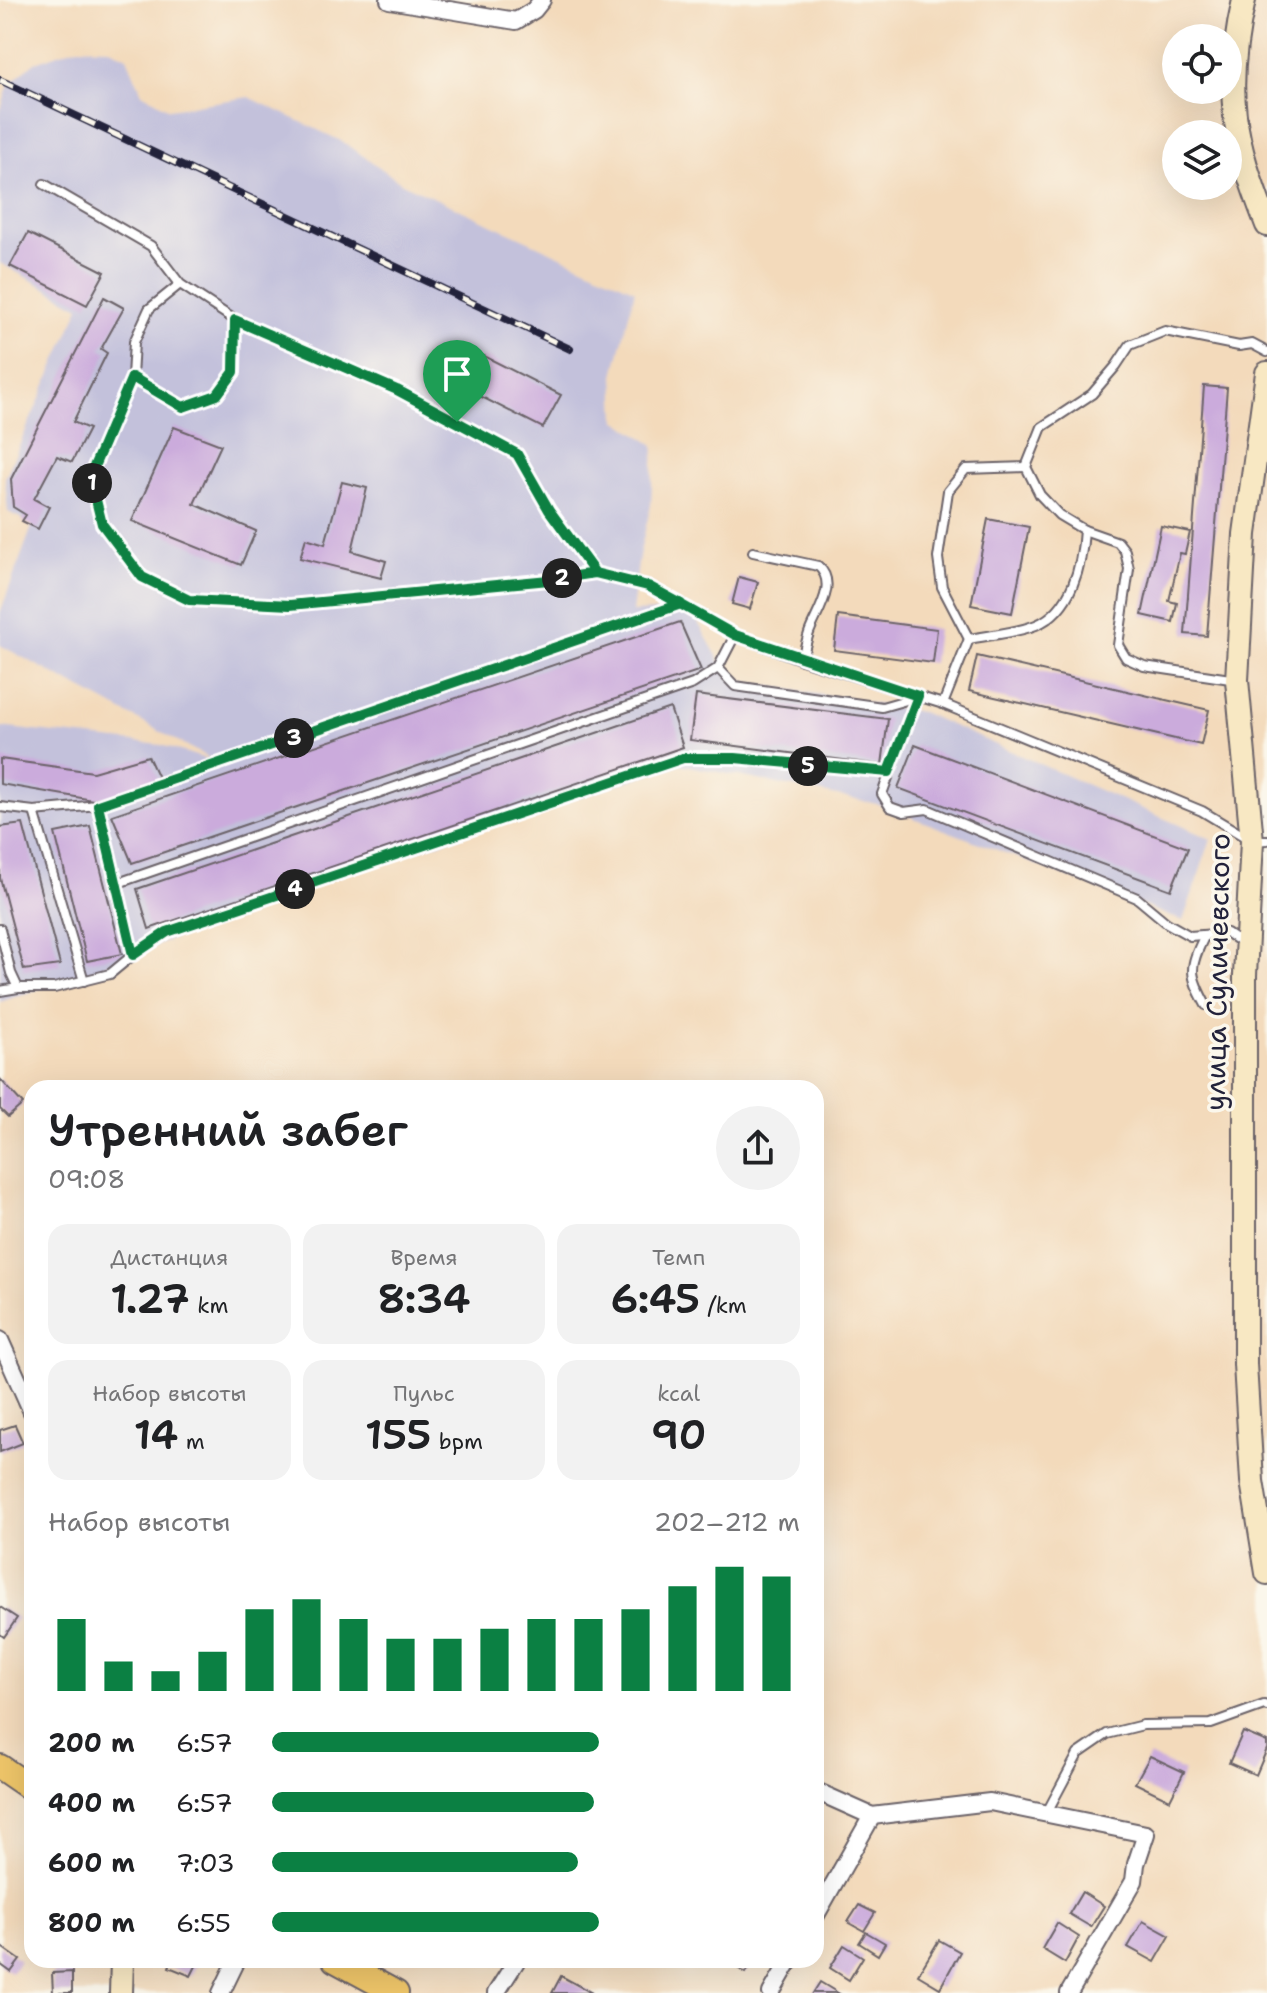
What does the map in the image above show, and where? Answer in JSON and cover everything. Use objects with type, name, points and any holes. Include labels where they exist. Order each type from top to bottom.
[{"type":"main road","points":[[0,1767],[24,1784]]},
{"type":"main road","points":[[350,1968],[396,1993]]},
{"type":"street","points":[[389,0],[516,21],[534,10],[542,0]]},
{"type":"street","points":[[1244,0],[1232,63],[1233,109],[1244,162],[1267,225]]},
{"type":"street","name":"улица Суличевского","points":[[1267,373],[1246,519],[1237,680],[1260,841],[1247,947],[1245,1364],[1252,1481],[1267,1573]]},
{"type":"street","points":[[0,1340],[24,1394]]},
{"type":"street","points":[[824,1795],[872,1816],[990,1802],[1146,1834],[1134,1881],[1069,1993]]},
{"type":"street","points":[[824,1901],[872,1816]]},
{"type":"street","points":[[121,1993],[122,1968]]},
{"type":"street","points":[[221,1993],[233,1968]]},
{"type":"street","points":[[496,1993],[512,1968]]},
{"type":"street","points":[[771,1993],[785,1968]]},
{"type":"lane","points":[[44,184],[151,246],[180,284],[235,320],[397,390],[517,454],[549,510],[595,573]]},
{"type":"lane","points":[[180,284],[149,309],[134,342],[132,377],[90,476],[102,524],[142,577],[189,600],[290,605],[533,582],[595,573],[648,586],[735,635],[802,660],[943,704],[1202,811],[1260,841]]},
{"type":"lane","points":[[132,377],[183,407],[217,395],[234,372],[235,320]]},
{"type":"lane","points":[[1237,680],[1144,666],[1126,658],[1118,645],[1129,569],[1125,551],[1118,542],[1084,530],[1059,515],[1040,495],[1026,467],[1042,427],[1092,394],[1130,345],[1165,331],[1239,346],[1252,344],[1267,352]]},
{"type":"lane","points":[[943,704],[969,639],[942,587],[938,558],[948,491],[966,469],[1026,467]]},
{"type":"lane","points":[[969,639],[1038,625],[1069,599],[1083,552],[1084,530]]},
{"type":"lane","points":[[753,552],[818,566],[824,571],[827,591],[808,636],[802,660]]},
{"type":"lane","points":[[0,807],[34,811],[98,805],[681,604]]},
{"type":"lane","points":[[118,883],[693,684],[718,668],[735,635]]},
{"type":"lane","points":[[718,668],[735,686],[882,707],[918,696]]},
{"type":"lane","points":[[918,696],[882,794],[890,807],[904,812],[927,809],[1137,898],[1167,923],[1190,936],[1227,933],[1247,947]]},
{"type":"lane","points":[[0,991],[54,988],[110,974],[167,932],[683,758],[735,758],[889,772]]},
{"type":"lane","points":[[98,805],[133,955]]},
{"type":"lane","points":[[34,811],[84,981]]},
{"type":"lane","points":[[0,929],[18,988]]},
{"type":"lane","points":[[1204,937],[1193,959],[1193,981],[1206,1005]]},
{"type":"lane","points":[[1045,1815],[1078,1754],[1107,1734],[1143,1725],[1211,1724],[1267,1706]]},
{"type":"shaded area","points":[[78,47],[108,48],[127,57],[142,93],[169,109],[249,97],[343,142],[402,183],[635,290],[614,375],[616,420],[654,445],[651,505],[639,556],[632,612],[691,610],[730,679],[921,712],[1211,839],[1183,921],[877,804],[680,764],[299,889],[98,969],[0,1002],[0,727],[161,745],[216,762],[0,645],[0,613],[33,524],[8,512],[5,478],[80,307],[0,263],[0,112],[9,84],[35,62]]},
{"type":"building","points":[[28,233],[105,272],[87,305],[10,266]]},
{"type":"building","points":[[104,297],[124,308],[101,349],[107,353],[73,422],[89,429],[72,462],[57,456],[34,499],[49,507],[38,529],[22,521],[26,515],[13,507],[11,479]]},
{"type":"building","points":[[484,356],[561,395],[543,428],[466,389]]},
{"type":"building","points":[[1204,386],[1227,388],[1207,636],[1185,634]]},
{"type":"building","points":[[174,427],[221,445],[194,504],[256,531],[241,565],[132,521]]},
{"type":"building","points":[[342,482],[367,488],[352,551],[386,561],[381,578],[300,558],[306,538],[325,544]]},
{"type":"building","points":[[988,519],[1029,527],[1012,613],[971,605]]},
{"type":"building","points":[[1161,526],[1190,532],[1185,554],[1180,553],[1169,601],[1177,603],[1173,622],[1142,615]]},
{"type":"building","points":[[739,577],[758,582],[750,609],[732,604]]},
{"type":"building","points":[[838,616],[937,629],[933,663],[834,650]]},
{"type":"building","points":[[680,622],[701,670],[132,863],[112,815]]},
{"type":"building","points":[[977,656],[1209,710],[1201,745],[969,691]]},
{"type":"building","points":[[696,695],[888,719],[882,765],[690,740]]},
{"type":"building","points":[[670,708],[683,747],[149,929],[137,889]]},
{"type":"building","points":[[915,745],[1188,848],[1171,890],[898,788]]},
{"type":"building","points":[[148,756],[160,782],[93,800],[0,784],[0,759],[93,772]]},
{"type":"building","points":[[23,824],[60,965],[24,970],[0,878],[0,827]]},
{"type":"building","points":[[90,826],[122,954],[87,961],[55,833]]},
{"type":"building","points":[[0,1079],[23,1104],[8,1117],[0,1109]]},
{"type":"building","points":[[15,1425],[23,1443],[0,1452],[0,1430]]},
{"type":"building","points":[[0,1607],[17,1618],[4,1637],[0,1634]]},
{"type":"building","points":[[1243,1732],[1267,1742],[1256,1775],[1229,1763]]},
{"type":"building","points":[[1150,1756],[1184,1772],[1170,1800],[1135,1783]]},
{"type":"building","points":[[1082,1892],[1104,1906],[1091,1927],[1069,1914]]},
{"type":"building","points":[[859,1905],[875,1913],[864,1931],[848,1922]]},
{"type":"building","points":[[1143,1921],[1170,1936],[1155,1962],[1128,1947]]},
{"type":"building","points":[[1057,1923],[1079,1937],[1065,1963],[1042,1949]]},
{"type":"building","points":[[866,1932],[885,1943],[878,1955],[859,1943]]},
{"type":"building","points":[[939,1940],[960,1952],[940,1988],[918,1975]]},
{"type":"building","points":[[844,1945],[863,1957],[849,1980],[830,1968]]},
{"type":"building","points":[[0,1946],[20,1960],[11,1972],[0,1964]]},
{"type":"building","points":[[171,1968],[195,1968],[191,1976]]},
{"type":"building","points":[[72,1972],[72,1993],[53,1993],[52,1973]]},
{"type":"building","points":[[561,1976],[592,1993],[552,1993]]},
{"type":"building","points":[[820,1982],[838,1993],[813,1993]]},
{"type":"railway","points":[[0,80],[570,349]]},
{"type":"route","points":[[457,422],[397,390],[235,320],[234,372],[217,395],[183,407],[132,377],[90,476],[102,524],[142,577],[189,600],[290,605],[595,573],[648,586],[681,604],[98,805],[133,955],[167,932],[683,758],[735,758],[889,772],[918,696],[802,660],[735,635],[681,604],[648,586],[595,573],[549,510],[517,454],[457,422]]}]
